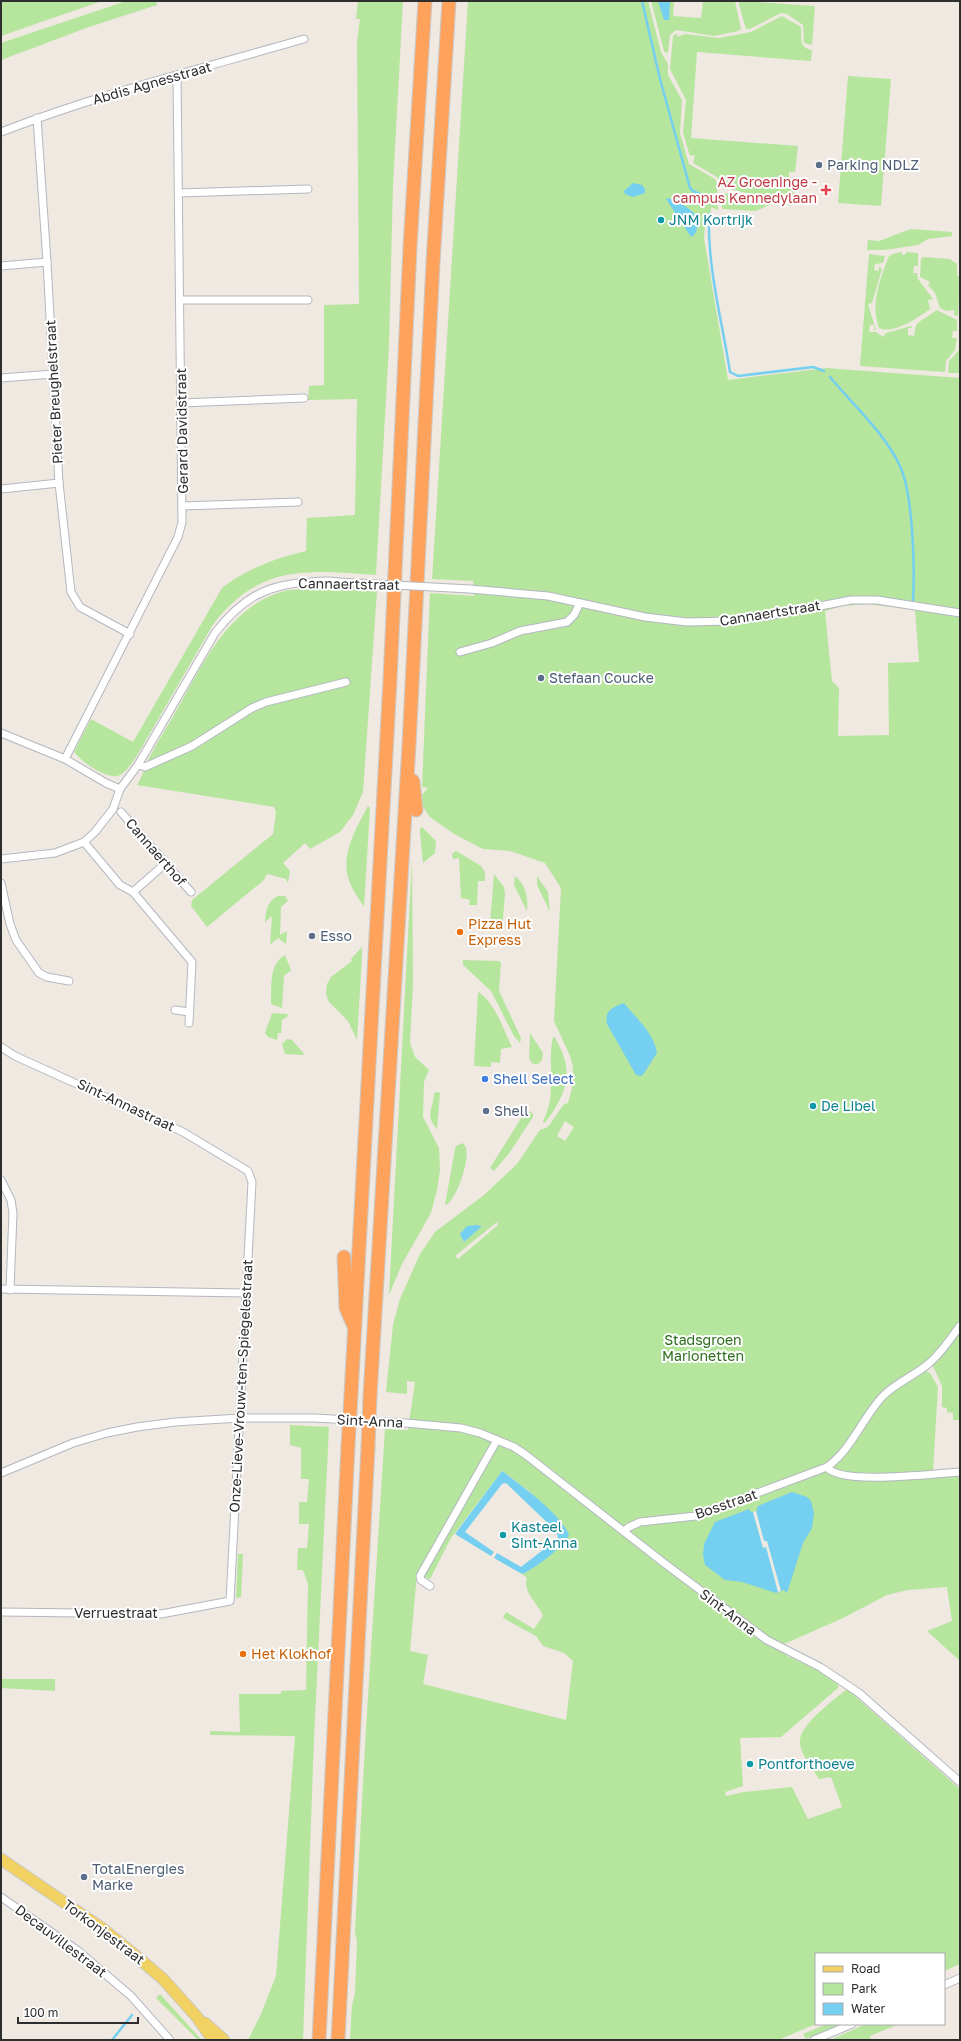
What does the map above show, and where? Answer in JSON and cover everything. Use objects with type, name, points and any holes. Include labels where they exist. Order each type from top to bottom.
[{"type":"highway","points":[[319,2040],[354,1327],[390,680],[410,239],[425,1]]},
{"type":"highway","points":[[338,2040],[370,1396],[409,745],[433,263],[449,1]]},
{"type":"highway","points":[[377,748],[390,680]]},
{"type":"highway","points":[[409,745],[416,810]]},
{"type":"highway","points":[[344,1257],[346,1308],[354,1327]]},
{"type":"highway","points":[[373,1349],[385,1334]]},
{"type":"main road","name":"Torkonjestraat","points":[[1,1859],[121,1943],[163,1979],[197,2017],[213,2040]]},
{"type":"main road","name":"Torkonjestraat","points":[[197,2017],[224,2040]]},
{"type":"street","name":"Abdis Agnesstraat","points":[[1,132],[37,118],[304,39]]},
{"type":"street","name":"Gerard Davidstraat","points":[[65,759],[130,634],[178,537],[182,522],[181,300],[177,76]]},
{"type":"street","name":"Pieter Breughelstraat","points":[[37,118],[47,262],[59,483],[71,592],[80,607],[130,634]]},
{"type":"street","points":[[179,193],[308,189]]},
{"type":"street","points":[[1,266],[47,262]]},
{"type":"street","points":[[181,300],[308,300]]},
{"type":"street","points":[[1,378],[53,374]]},
{"type":"street","points":[[181,403],[304,398]]},
{"type":"street","points":[[1,489],[59,483]]},
{"type":"street","points":[[182,506],[298,502]]},
{"type":"street","name":"Cannaertstraat","points":[[1,859],[55,853],[84,842],[95,832],[113,809],[120,789],[138,765],[215,633],[234,610],[250,598],[274,587],[294,582],[338,582],[520,592],[645,617],[687,622],[730,621],[774,615],[850,600],[877,600],[960,613]]},
{"type":"street","points":[[460,652],[492,643],[520,631],[567,622],[574,615],[580,603]]},
{"type":"street","points":[[138,765],[145,767],[192,746],[252,708],[266,702],[346,682]]},
{"type":"street","points":[[1,733],[65,759],[106,783],[120,789]]},
{"type":"street","name":"Cannaerthof","points":[[120,812],[191,892]]},
{"type":"street","points":[[84,842],[120,885],[132,892],[192,962],[189,1023]]},
{"type":"street","points":[[132,892],[166,863]]},
{"type":"street","points":[[1,883],[10,924],[16,940],[39,973],[47,978],[69,981]]},
{"type":"street","points":[[175,1010],[190,1012]]},
{"type":"street","name":"Sint-Annastraat","points":[[1,1047],[15,1056],[183,1132],[248,1171]]},
{"type":"street","name":"Onze-Lieve-Vrouw-ten-Spiegelestraat","points":[[230,1601],[252,1182],[248,1171]]},
{"type":"street","points":[[1,1180],[11,1200],[10,1290]]},
{"type":"street","points":[[1,1289],[246,1293]]},
{"type":"street","name":"Bosstraat","points":[[624,1531],[634,1524],[647,1520],[696,1516],[827,1467],[843,1454],[884,1396],[898,1383],[915,1374],[933,1359],[960,1326]]},
{"type":"street","name":"Sint-Anna","points":[[1,1474],[73,1443],[137,1426],[175,1422],[240,1418],[314,1418],[406,1423],[461,1428],[480,1433],[514,1447],[526,1455],[767,1640],[820,1666],[859,1693],[960,1782]]},
{"type":"street","points":[[430,1586],[421,1580],[420,1576],[497,1440]]},
{"type":"street","points":[[827,1467],[836,1473],[866,1477],[960,1472]]},
{"type":"street","name":"Verruestraat","points":[[1,1612],[161,1614],[230,1601]]},
{"type":"street","name":"Decauvillestraat","points":[[1,1897],[77,1950],[131,1996],[170,2040]]},
{"type":"street","points":[[945,1985],[960,1978]]},
{"type":"street","points":[[814,2040],[850,2025]]},
{"type":"green space","points":[[1,1],[102,1],[1,36]]},
{"type":"green space","points":[[126,1],[156,1],[157,5],[89,27],[1,60],[1,43]]},
{"type":"green space","points":[[358,1],[403,1],[393,185],[389,346],[376,575],[307,572],[287,575],[268,581],[249,590],[231,604],[214,623],[135,759],[125,771],[117,776],[112,776],[100,772],[88,765],[74,752],[91,719],[133,742],[222,588],[241,575],[262,565],[306,551],[307,518],[355,515],[357,399],[308,400],[309,386],[324,385],[324,305],[359,304],[357,41],[360,19],[356,19]]},
{"type":"green space","name":"Stadsgroen Marionetten","points":[[468,1],[648,1],[661,52],[668,64],[668,75],[682,100],[680,133],[689,164],[715,179],[717,183],[718,209],[717,210],[711,207],[711,212],[706,214],[704,238],[728,380],[826,368],[960,378],[960,1420],[953,1420],[953,1413],[947,1412],[947,1408],[942,1407],[942,1386],[933,1366],[926,1371],[930,1373],[938,1387],[933,1471],[960,1470],[960,1661],[927,1631],[952,1621],[947,1587],[908,1590],[887,1595],[841,1619],[784,1644],[787,1656],[824,1673],[838,1684],[838,1688],[781,1737],[740,1738],[743,1786],[725,1792],[726,1796],[744,1792],[792,1787],[808,1819],[842,1807],[831,1777],[819,1779],[805,1757],[800,1744],[804,1729],[826,1706],[847,1689],[960,1789],[960,1964],[945,1971],[945,1953],[815,1953],[815,2024],[778,2040],[350,2040],[352,2005],[355,1993],[357,1942],[355,1932],[385,1429],[408,1430],[415,1382],[407,1381],[407,1394],[386,1392],[393,1325],[400,1299],[420,1254],[435,1232],[484,1195],[517,1164],[540,1130],[548,1127],[564,1104],[568,1103],[572,1088],[573,1067],[570,1056],[554,1021],[561,888],[545,863],[510,851],[483,849],[454,834],[430,817],[423,807],[421,796],[428,788],[422,787],[430,593],[474,596],[473,581],[432,579]],"holes":[[[867,604],[915,610],[919,662],[888,663],[889,735],[838,736],[839,688],[832,681],[825,611],[843,606]],[[565,1121],[574,1127],[565,1141],[557,1136]],[[497,1222],[498,1225],[458,1259],[455,1256]],[[502,1471],[529,1491],[561,1522],[567,1540],[522,1574],[527,1578],[526,1583],[529,1593],[543,1616],[534,1629],[506,1612],[503,1618],[536,1636],[543,1646],[564,1653],[573,1661],[566,1720],[423,1684],[428,1655],[410,1651],[417,1574],[430,1579],[451,1538]]]},
{"type":"green space","points":[[651,1],[674,1],[673,16],[701,18],[703,1],[735,1],[741,29],[714,36],[676,30],[670,35],[668,52],[666,53],[664,51]]},
{"type":"green space","points":[[740,1],[815,6],[812,45],[804,43],[803,25],[787,14],[781,13],[750,29],[746,29],[739,5]]},
{"type":"green space","points":[[782,16],[801,27],[801,39],[803,45],[812,50],[811,61],[697,52],[691,138],[798,146],[795,172],[789,172],[788,188],[794,188],[794,200],[770,198],[770,193],[763,197],[722,187],[717,177],[693,163],[695,155],[690,156],[683,133],[686,100],[670,69],[673,36],[678,33],[677,37],[685,34],[719,38],[751,32]]},
{"type":"green space","points":[[848,76],[891,79],[881,206],[838,203]]},
{"type":"green space","points":[[724,193],[759,202],[776,202],[756,211],[722,209],[722,205],[727,205],[722,198]]},
{"type":"green space","points":[[911,229],[952,232],[952,236],[928,239],[918,245],[885,250],[867,250],[868,240],[879,241]]},
{"type":"green space","points":[[902,252],[902,255],[906,254],[906,252],[918,253],[918,266],[914,266],[913,273],[917,273],[918,279],[933,299],[928,300],[930,309],[906,324],[885,330],[879,328],[876,319],[877,292],[889,256]]},
{"type":"green space","points":[[869,254],[885,256],[883,263],[875,264],[874,270],[879,271],[879,266],[882,269],[872,303],[868,304],[876,330],[874,330],[874,325],[870,325],[869,332],[876,332],[883,337],[886,333],[911,326],[912,328],[908,328],[908,335],[914,336],[916,325],[937,310],[957,320],[957,331],[953,331],[952,338],[957,338],[955,350],[946,361],[945,372],[860,366]]},
{"type":"green space","points":[[923,257],[950,259],[957,264],[957,276],[960,276],[958,316],[954,315],[954,310],[946,311],[940,308],[935,293],[928,285],[930,282],[920,277],[921,259]]},
{"type":"green space","points":[[960,336],[960,373],[948,373],[949,361],[959,350]]},
{"type":"green space","points":[[330,589],[377,591],[363,792],[353,815],[340,832],[310,849],[305,843],[283,863],[290,871],[288,883],[286,879],[267,874],[264,880],[207,927],[191,906],[192,900],[273,834],[276,812],[274,807],[137,785],[148,760],[200,668],[222,636],[235,621],[249,609],[265,599],[284,591]]},
{"type":"green space","points":[[368,806],[370,808],[364,907],[350,883],[346,863],[350,843]]},
{"type":"green space","points":[[422,827],[436,841],[435,853],[423,863],[420,832],[420,828]]},
{"type":"green space","points":[[456,851],[481,866],[485,872],[485,881],[478,881],[477,905],[469,905],[470,900],[461,898],[459,858],[453,859],[452,854]]},
{"type":"green space","points":[[412,860],[413,985],[410,1043],[415,1057],[429,1070],[424,1082],[423,1117],[439,1148],[440,1170],[431,1213],[402,1264],[389,1295]]},
{"type":"green space","points":[[494,874],[504,887],[505,894],[502,930],[487,929],[490,925]]},
{"type":"green space","points":[[515,876],[522,883],[526,892],[527,911],[514,885]]},
{"type":"green space","points":[[537,876],[548,892],[550,912],[537,885]]},
{"type":"green space","points":[[278,896],[285,896],[288,901],[281,907],[280,935],[287,931],[286,944],[278,938],[270,945],[272,916],[265,922],[266,914],[271,901]]},
{"type":"green space","points":[[362,947],[357,1040],[348,1021],[329,1002],[326,994],[327,984],[331,977],[352,961],[351,959]]},
{"type":"green space","points":[[285,955],[291,970],[284,976],[282,1008],[271,1004],[271,984],[273,970],[280,959]]},
{"type":"green space","points":[[463,960],[499,961],[501,963],[499,991],[521,1038],[520,1043],[514,1036],[491,991],[463,965]]},
{"type":"green space","points":[[478,992],[484,996],[494,1009],[512,1047],[501,1049],[500,1063],[491,1062],[491,1067],[474,1066]]},
{"type":"green space","points":[[272,1013],[287,1014],[288,1016],[282,1020],[281,1033],[278,1033],[277,1040],[268,1037],[265,1033]]},
{"type":"green space","points":[[530,1033],[543,1053],[542,1060],[538,1064],[533,1064],[529,1059]]},
{"type":"green space","points":[[554,1036],[565,1061],[567,1077],[558,1103],[544,1123],[543,1121],[547,1113],[551,1096],[551,1052]]},
{"type":"green space","points":[[287,1039],[292,1040],[305,1055],[285,1054],[282,1044]]},
{"type":"green space","points":[[434,1093],[440,1093],[437,1129],[431,1120],[430,1115]]},
{"type":"green space","points":[[529,1111],[533,1114],[533,1117],[510,1152],[494,1171],[490,1168],[525,1112]]},
{"type":"green space","points":[[463,1143],[466,1147],[467,1154],[464,1170],[458,1189],[449,1202],[445,1205],[455,1149],[456,1146]]},
{"type":"green space","points":[[290,1425],[329,1427],[314,1739],[303,2040],[248,2040],[261,2014],[276,1976],[295,1736],[210,1735],[210,1731],[240,1732],[239,1694],[281,1694],[281,1691],[306,1690],[308,1584],[303,1570],[297,1570],[298,1548],[307,1548],[309,1524],[299,1524],[299,1502],[307,1502],[309,1479],[301,1479],[301,1448],[290,1445]]},
{"type":"green space","points":[[238,1554],[243,1554],[241,1597],[236,1598]]},
{"type":"green space","points":[[1,1679],[55,1679],[55,1691],[1,1688]]},
{"type":"green space","points":[[160,1994],[202,2040],[198,2040],[156,1998]]},
{"type":"green space","points":[[825,2025],[840,2025],[806,2039],[803,2034]]},
{"type":"green space","points":[[864,2025],[897,2025],[870,2036],[871,2040],[830,2040]]},
{"type":"water","points":[[658,1],[670,1],[669,20],[664,20]]},
{"type":"water","points":[[633,183],[642,185],[645,189],[645,193],[633,197],[625,194],[624,191]]},
{"type":"water","points":[[669,198],[689,209],[696,216],[697,230],[691,237],[666,199]]},
{"type":"water","points":[[624,1003],[648,1032],[657,1053],[642,1076],[636,1075],[606,1020],[610,1010]]},
{"type":"water","points":[[467,1226],[482,1226],[464,1242],[460,1234]]},
{"type":"water","points":[[502,1471],[549,1509],[565,1527],[569,1535],[562,1545],[548,1557],[522,1574],[494,1558],[497,1553],[521,1567],[557,1539],[558,1536],[555,1530],[506,1483],[502,1484],[465,1532],[494,1552],[491,1556],[455,1534]]},
{"type":"water","points":[[792,1492],[807,1497],[811,1501],[814,1513],[812,1528],[803,1543],[787,1593],[784,1590],[776,1593],[742,1582],[725,1580],[705,1565],[703,1555],[704,1544],[715,1522],[749,1509],[751,1512],[756,1512],[758,1506]]},
{"type":"pier","points":[[756,1511],[764,1541],[767,1541],[781,1591],[778,1592],[766,1547],[763,1548],[753,1512]]},
{"type":"waterway","points":[[642,1],[660,79],[690,188],[693,191],[709,198],[711,202]]},
{"type":"waterway","points":[[709,214],[710,254],[730,372],[738,376],[813,367],[824,371]]},
{"type":"waterway","points":[[830,377],[886,442],[900,466],[908,494],[912,532],[914,570],[913,600]]},
{"type":"waterway","points":[[112,2040],[132,2015]]},
{"type":"place","name":"Parking NDLZ","points":[[819,165]]},
{"type":"place","name":"AZ Groeninge - campus Kennedylaan","points":[[826,190]]},
{"type":"place","name":"JNM Kortrijk","points":[[661,220]]},
{"type":"place","name":"Stefaan Coucke","points":[[541,678]]},
{"type":"place","name":"Pizza Hut Express","points":[[460,932]]},
{"type":"place","name":"Esso","points":[[312,936]]},
{"type":"place","name":"Shell Select","points":[[485,1079]]},
{"type":"place","name":"De Libel","points":[[813,1106]]},
{"type":"place","name":"Shell","points":[[486,1111]]},
{"type":"place","name":"Kasteel Sint-Anna","points":[[503,1535]]},
{"type":"place","name":"Het Klokhof","points":[[243,1654]]},
{"type":"place","name":"Pontforthoeve","points":[[750,1764]]},
{"type":"place","name":"TotalEnergies Marke","points":[[84,1877]]}]
